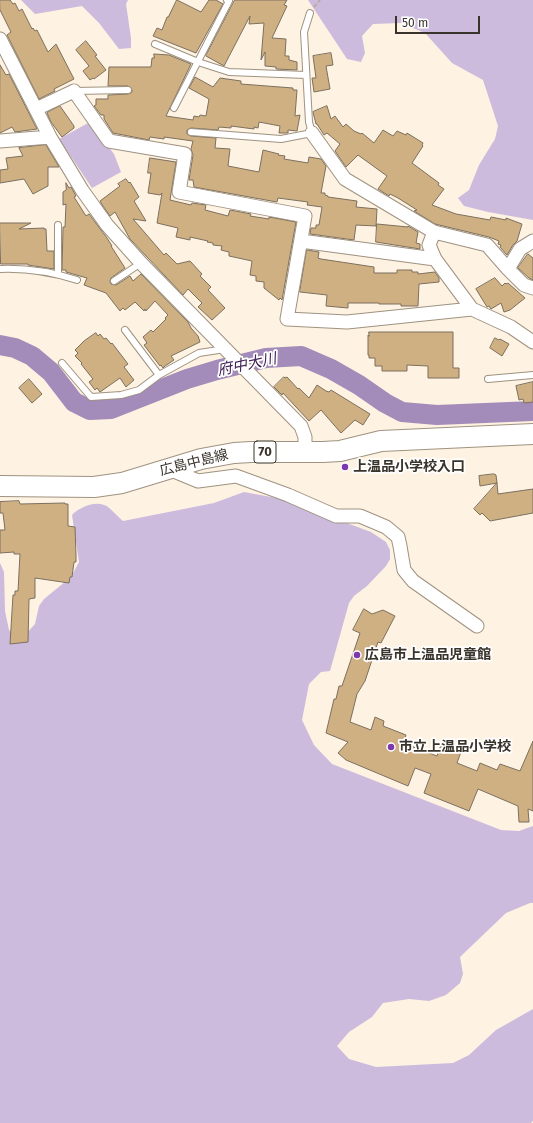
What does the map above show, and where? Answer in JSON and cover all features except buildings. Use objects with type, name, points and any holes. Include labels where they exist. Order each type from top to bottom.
[{"type":"main road","name":"広島中島線","points":[[0,486],[94,488],[122,483],[201,459],[234,453],[305,453],[340,451],[382,442],[533,434]]},
{"type":"street","points":[[0,39],[50,137],[82,190],[107,225],[141,263],[301,426],[305,437],[305,453]]},
{"type":"street","points":[[36,109],[74,91],[109,140],[185,154],[179,192],[305,216],[287,319],[347,322],[472,309]]},
{"type":"street","points":[[312,133],[345,179],[434,232],[487,245],[524,285],[533,288]]},
{"type":"street","points":[[0,141],[50,137]]},
{"type":"street","points":[[434,232],[429,245],[435,259],[472,309],[511,327],[533,342]]},
{"type":"street","points":[[301,241],[435,259]]},
{"type":"street","points":[[508,269],[520,249],[533,241]]},
{"type":"street","points":[[169,469],[198,481],[236,476],[288,495],[336,516],[360,516],[386,527],[398,537],[404,570],[413,581],[477,626]]},
{"type":"lane","points":[[174,108],[230,1],[227,0]]},
{"type":"lane","points":[[191,132],[281,139],[312,133],[306,75],[304,32],[310,13]]},
{"type":"lane","points":[[155,44],[198,62],[229,72],[306,75]]},
{"type":"lane","points":[[74,91],[128,90]]},
{"type":"lane","points":[[58,224],[58,274]]},
{"type":"lane","points":[[114,281],[141,263]]},
{"type":"lane","points":[[0,269],[19,268],[58,274],[77,280]]},
{"type":"lane","points":[[125,330],[159,375]]},
{"type":"lane","points":[[62,363],[92,397],[121,395],[139,390],[159,375],[199,353],[228,351]]},
{"type":"lane","points":[[488,379],[533,375]]},
{"type":"shaded area","points":[[21,0],[128,0],[126,4],[131,48],[119,49],[99,23],[82,6],[35,14]]},
{"type":"shaded area","points":[[308,0],[533,0],[533,220],[464,206],[458,198],[469,190],[479,165],[495,139],[498,126],[483,80],[452,63],[425,33],[401,23],[373,24],[362,36],[365,53],[361,62],[347,59]]},
{"type":"shaded area","points":[[90,122],[114,154],[121,172],[92,188],[59,139]]},
{"type":"shaded area","points":[[244,492],[282,499],[371,532],[386,542],[390,550],[390,559],[386,566],[367,586],[354,596],[349,603],[330,671],[321,672],[309,684],[302,720],[314,745],[332,764],[501,830],[519,831],[533,826],[533,903],[506,913],[460,957],[463,974],[460,983],[446,995],[429,1001],[409,999],[383,1003],[372,1017],[349,1032],[337,1046],[349,1059],[376,1067],[453,1063],[469,1055],[496,1030],[533,1009],[533,1121],[531,1123],[0,1123],[0,563],[4,572],[5,611],[9,630],[15,637],[24,636],[35,624],[39,606],[44,599],[71,577],[79,562],[72,515],[78,510],[86,506],[100,504],[111,509],[123,521],[214,503]]},
{"type":"waterway","name":"府中大川","points":[[0,345],[15,348],[32,356],[51,372],[74,402],[90,410],[111,409],[187,379],[217,370],[266,358],[301,356],[331,369],[402,412],[437,415],[533,411]]},
{"type":"place","name":"上温品小学校入口","points":[[345,467]]},
{"type":"place","name":"広島市上温品児童館","points":[[357,655]]},
{"type":"place","name":"市立上温品小学校","points":[[391,747]]}]
